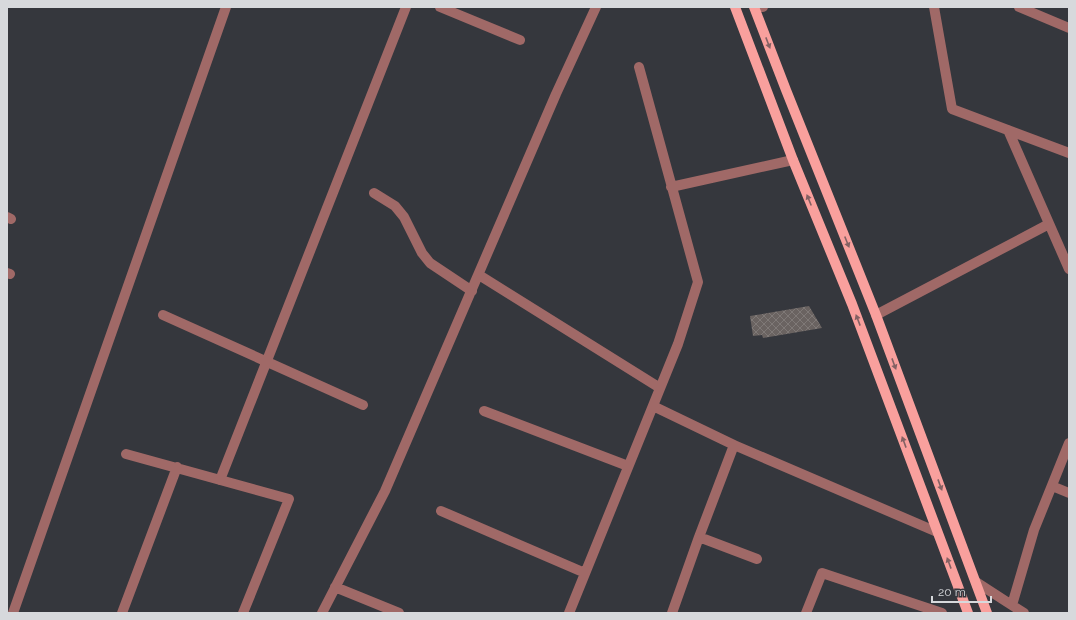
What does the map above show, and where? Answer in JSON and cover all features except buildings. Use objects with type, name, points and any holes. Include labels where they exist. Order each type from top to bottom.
[{"type":"main road","points":[[735,7],[793,160],[852,304],[968,613]]},
{"type":"main road","points":[[755,7],[786,90],[876,315],[987,613]]},
{"type":"street","points":[[13,613],[226,7]]},
{"type":"street","points":[[220,480],[406,7]]},
{"type":"street","points":[[440,7],[520,40]]},
{"type":"street","points":[[322,613],[384,491],[479,275],[556,94],[596,7]]},
{"type":"street","points":[[755,7],[764,7]]},
{"type":"street","points":[[934,7],[952,109],[1069,153]]},
{"type":"street","points":[[1019,7],[1069,28]]},
{"type":"street","points":[[569,613],[678,344],[698,282],[639,67]]},
{"type":"street","points":[[1008,130],[1069,270]]},
{"type":"street","points":[[671,187],[793,160]]},
{"type":"street","points":[[374,194],[395,206],[404,217],[422,253],[430,263],[472,291]]},
{"type":"street","points":[[876,315],[1049,224]]},
{"type":"street","points":[[479,275],[660,388]]},
{"type":"street","points":[[163,315],[363,405]]},
{"type":"street","points":[[653,406],[734,445],[937,532]]},
{"type":"street","points":[[484,411],[628,466]]},
{"type":"street","points":[[1012,605],[1034,530],[1069,443]]},
{"type":"street","points":[[672,613],[734,445]]},
{"type":"street","points":[[126,454],[289,499],[243,613]]},
{"type":"street","points":[[122,613],[177,467]]},
{"type":"street","points":[[1052,486],[1069,493]]},
{"type":"street","points":[[441,511],[585,573]]},
{"type":"street","points":[[699,537],[757,559]]},
{"type":"street","points":[[806,613],[822,573],[942,613]]},
{"type":"street","points":[[976,582],[1024,613]]},
{"type":"street","points":[[335,588],[399,613]]}]
